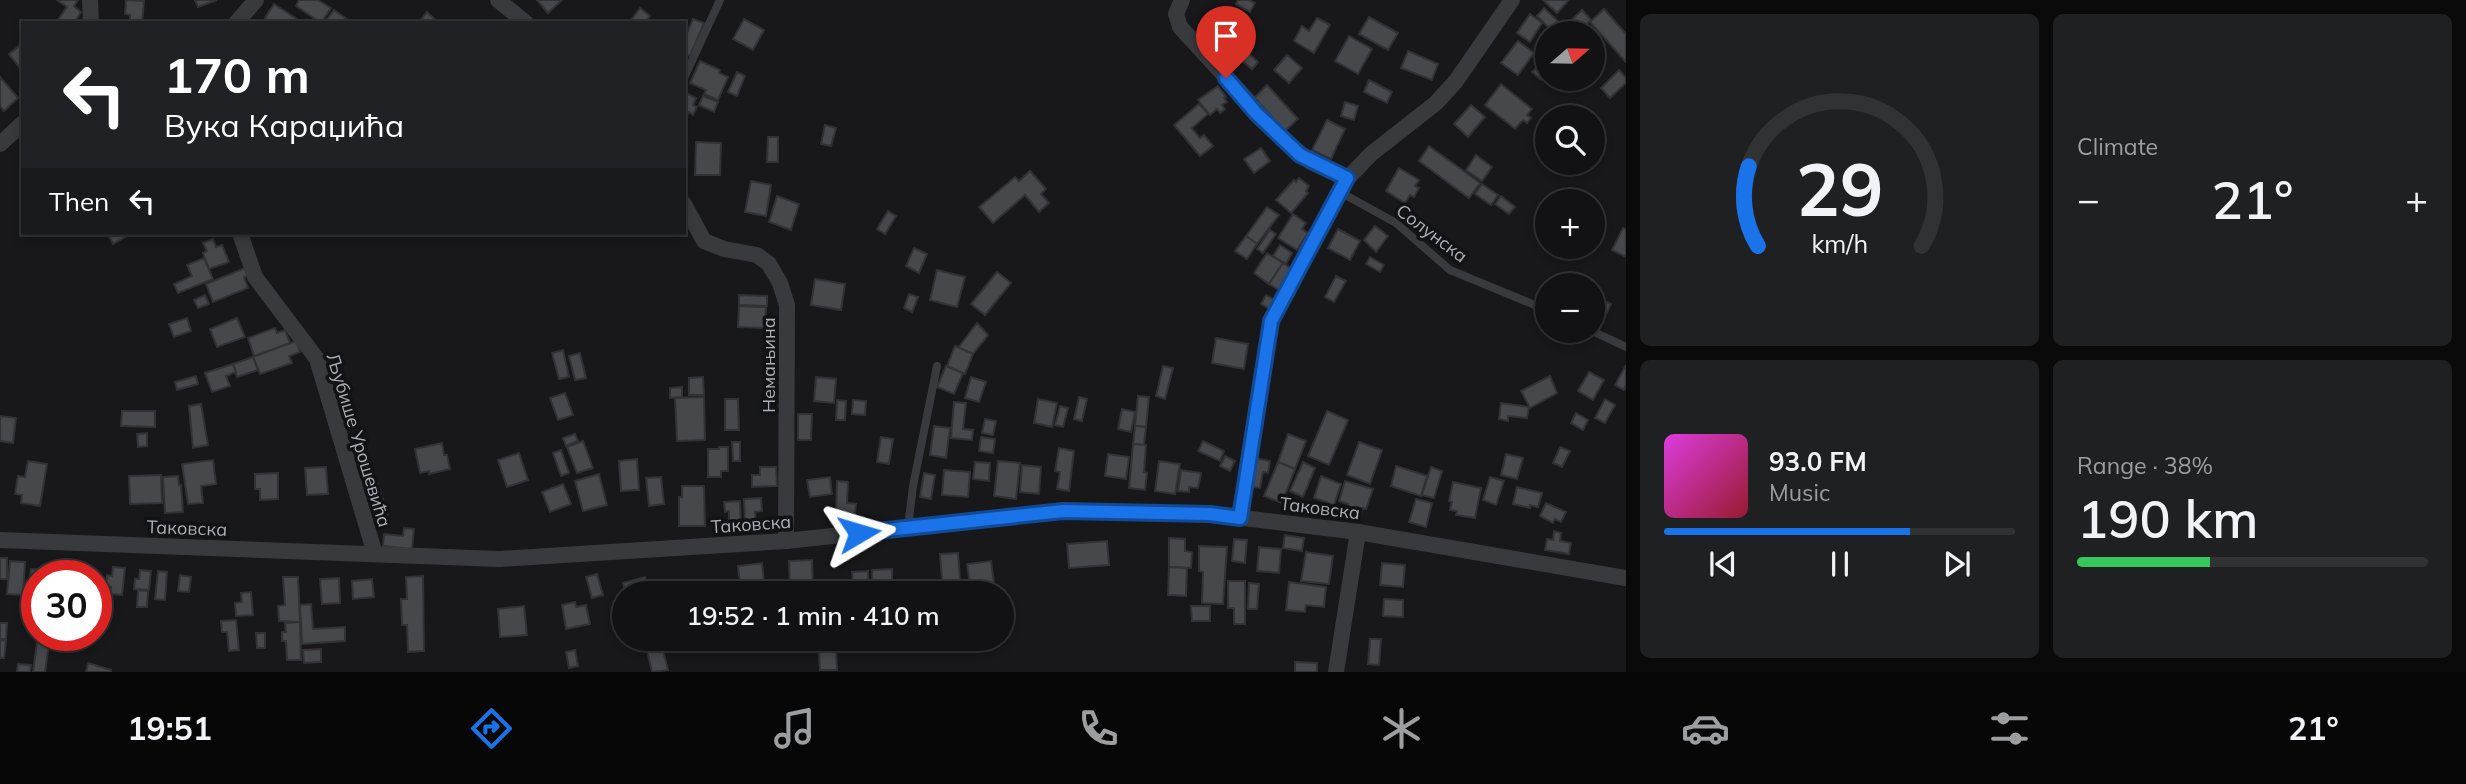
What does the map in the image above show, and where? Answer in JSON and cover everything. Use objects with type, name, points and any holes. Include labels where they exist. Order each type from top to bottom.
[{"type":"street","points":[[90,0],[92,21]]},
{"type":"street","points":[[238,21],[256,0]]},
{"type":"street","points":[[498,0],[524,21]]},
{"type":"street","points":[[1182,0],[1175,14],[1180,26],[1256,113],[1300,155],[1343,186]]},
{"type":"street","points":[[1240,518],[1271,321],[1343,186],[1371,154],[1443,96],[1512,0]]},
{"type":"street","points":[[0,144],[21,125]]},
{"type":"street","name":"Немањина","points":[[686,208],[704,241],[724,249],[757,256],[769,264],[787,305],[786,541]]},
{"type":"street","name":"Љубише Урошевића","points":[[241,235],[255,277],[317,359],[375,554]]},
{"type":"street","name":"Таковска","points":[[0,540],[499,559],[786,541],[1063,511],[1210,514],[1358,532],[1626,578]]},
{"type":"street","points":[[1336,672],[1358,532]]},
{"type":"lane","points":[[686,74],[720,0]]},
{"type":"lane","name":"Солунска","points":[[1343,186],[1396,223],[1450,270],[1535,305]]},
{"type":"lane","points":[[1605,337],[1626,347]]},
{"type":"lane","points":[[908,527],[913,486],[937,366]]},
{"type":"building","points":[[57,0],[78,0],[74,6],[81,12],[75,21],[57,21],[67,7]]},
{"type":"building","points":[[126,0],[144,1],[142,21],[130,21],[130,15],[125,14]]},
{"type":"building","points":[[195,0],[217,0],[198,7]]},
{"type":"building","points":[[299,0],[318,0],[331,8],[322,21],[318,21],[296,6]]},
{"type":"building","points":[[537,0],[562,0],[548,13]]},
{"type":"building","points":[[1238,0],[1255,3],[1250,12],[1236,4]]},
{"type":"building","points":[[1543,0],[1569,0],[1557,13]]},
{"type":"building","points":[[274,4],[300,21],[269,21],[265,18]]},
{"type":"building","points":[[640,8],[650,16],[646,21],[630,21]]},
{"type":"building","points":[[1544,8],[1558,21],[1542,21],[1537,16]]},
{"type":"building","points":[[1604,9],[1626,34],[1626,62],[1605,39],[1605,21],[1591,21]]},
{"type":"building","points":[[334,10],[349,21],[326,21]]},
{"type":"building","points":[[1582,10],[1591,20],[1590,21],[1571,21]]},
{"type":"building","points":[[427,12],[437,21],[420,21]]},
{"type":"building","points":[[1530,14],[1539,21],[1535,21],[1535,34],[1530,42],[1517,33]]},
{"type":"building","points":[[1369,17],[1398,33],[1388,50],[1359,34]]},
{"type":"building","points":[[1317,18],[1330,25],[1314,53],[1294,41],[1302,26],[1309,31]]},
{"type":"building","points":[[693,19],[704,23],[690,56],[686,55],[686,35]]},
{"type":"building","points":[[744,19],[764,30],[753,50],[733,39]]},
{"type":"building","points":[[1349,36],[1372,49],[1358,74],[1335,61]]},
{"type":"building","points":[[1518,41],[1534,53],[1518,75],[1501,63]]},
{"type":"building","points":[[19,46],[21,48],[21,69],[9,54]]},
{"type":"building","points":[[1242,47],[1258,62],[1252,69],[1235,55]]},
{"type":"building","points":[[1408,51],[1438,64],[1432,80],[1401,68]]},
{"type":"building","points":[[1287,55],[1302,68],[1289,83],[1274,70]]},
{"type":"building","points":[[700,61],[720,70],[719,73],[728,77],[718,100],[704,94],[706,90],[690,83]]},
{"type":"building","points":[[1619,70],[1626,78],[1626,83],[1610,98],[1604,91],[1605,84]]},
{"type":"building","points":[[737,72],[745,76],[737,96],[728,92]]},
{"type":"building","points":[[0,77],[18,98],[4,111],[0,106]]},
{"type":"building","points":[[1369,80],[1392,92],[1387,103],[1364,92]]},
{"type":"building","points":[[1501,84],[1532,109],[1527,115],[1531,118],[1527,123],[1523,120],[1515,129],[1485,105]]},
{"type":"building","points":[[1267,85],[1298,119],[1285,131],[1254,98]]},
{"type":"building","points":[[1218,86],[1227,102],[1222,105],[1225,109],[1220,113],[1217,109],[1210,115],[1198,100]]},
{"type":"building","points":[[686,93],[696,98],[693,105],[697,107],[693,115],[689,112],[686,117]]},
{"type":"building","points":[[703,96],[718,102],[714,112],[699,105]]},
{"type":"building","points":[[1345,102],[1358,106],[1354,120],[1341,116]]},
{"type":"building","points":[[1199,104],[1208,114],[1192,128],[1200,138],[1204,135],[1213,146],[1200,156],[1174,125]]},
{"type":"building","points":[[1471,105],[1485,117],[1468,137],[1454,124]]},
{"type":"building","points":[[1327,120],[1345,129],[1331,159],[1312,150]]},
{"type":"building","points":[[825,125],[836,128],[831,146],[821,144]]},
{"type":"building","points":[[768,137],[778,137],[778,162],[767,162]]},
{"type":"building","points":[[696,142],[721,143],[720,175],[695,175]]},
{"type":"building","points":[[1429,146],[1480,183],[1469,198],[1419,161]]},
{"type":"building","points":[[1261,148],[1270,161],[1254,173],[1244,159]]},
{"type":"building","points":[[1476,155],[1492,167],[1482,181],[1466,170]]},
{"type":"building","points":[[1399,168],[1419,180],[1415,186],[1419,188],[1414,197],[1410,195],[1405,203],[1386,191]]},
{"type":"building","points":[[1030,171],[1046,189],[1041,194],[1049,203],[1039,212],[1025,195],[993,223],[979,207],[1015,177],[1019,181]]},
{"type":"building","points":[[1299,178],[1309,186],[1306,191],[1308,193],[1291,213],[1276,200]]},
{"type":"building","points":[[751,181],[771,185],[766,216],[745,212]]},
{"type":"building","points":[[1482,184],[1498,195],[1491,205],[1475,194]]},
{"type":"building","points":[[777,196],[799,204],[791,230],[769,222]]},
{"type":"building","points":[[1501,196],[1515,207],[1509,214],[1495,204]]},
{"type":"building","points":[[1267,207],[1279,215],[1257,244],[1246,236]]},
{"type":"building","points":[[888,211],[896,216],[885,234],[877,229]]},
{"type":"building","points":[[1293,214],[1306,223],[1302,229],[1308,233],[1297,250],[1278,238]]},
{"type":"building","points":[[1375,226],[1388,236],[1376,252],[1364,240]]},
{"type":"building","points":[[1623,228],[1626,229],[1626,257],[1612,250]]},
{"type":"building","points":[[1338,229],[1360,241],[1350,260],[1328,248]]},
{"type":"building","points":[[1270,230],[1276,234],[1263,253],[1257,249]]},
{"type":"building","points":[[108,235],[129,235],[113,244]]},
{"type":"building","points":[[1246,236],[1257,244],[1247,259],[1235,251]]},
{"type":"building","points":[[213,239],[216,247],[222,245],[229,262],[209,269],[203,253],[207,251],[203,243]]},
{"type":"building","points":[[1280,245],[1292,253],[1286,264],[1273,256]]},
{"type":"building","points":[[914,248],[927,254],[919,273],[906,266]]},
{"type":"building","points":[[1267,253],[1283,263],[1269,284],[1254,273]]},
{"type":"building","points":[[1370,257],[1384,265],[1380,272],[1366,264]]},
{"type":"building","points":[[204,258],[213,279],[178,293],[174,284],[192,276],[187,265]]},
{"type":"building","points":[[1283,263],[1292,269],[1279,290],[1269,284]]},
{"type":"building","points":[[245,268],[248,276],[244,277],[248,288],[213,302],[206,284]]},
{"type":"building","points":[[937,270],[965,277],[957,307],[930,300]]},
{"type":"building","points":[[997,272],[1011,283],[985,315],[971,304]]},
{"type":"building","points":[[1336,276],[1346,281],[1334,302],[1325,297]]},
{"type":"building","points":[[815,279],[845,284],[841,310],[811,305]]},
{"type":"building","points":[[909,294],[918,297],[912,312],[904,308]]},
{"type":"building","points":[[205,295],[209,304],[198,308],[194,300]]},
{"type":"building","points":[[739,295],[767,296],[767,306],[739,305]]},
{"type":"building","points":[[1266,295],[1275,300],[1269,309],[1261,304]]},
{"type":"building","points":[[1605,301],[1611,304],[1605,317]]},
{"type":"building","points":[[739,306],[766,307],[765,328],[738,327]]},
{"type":"building","points":[[187,318],[191,331],[174,337],[169,324]]},
{"type":"building","points":[[237,318],[245,337],[217,347],[210,329]]},
{"type":"building","points":[[977,323],[988,335],[973,354],[958,348]]},
{"type":"building","points":[[275,328],[277,333],[285,330],[290,343],[254,356],[248,338]]},
{"type":"building","points":[[1216,338],[1248,344],[1244,369],[1212,363]]},
{"type":"building","points":[[296,341],[300,352],[289,356],[292,363],[260,374],[253,357]]},
{"type":"building","points":[[955,346],[973,354],[965,374],[947,366]]},
{"type":"building","points":[[563,350],[569,377],[559,379],[552,353]]},
{"type":"building","points":[[580,353],[586,378],[575,380],[569,356]]},
{"type":"building","points":[[253,357],[258,370],[237,377],[233,364]]},
{"type":"building","points":[[233,364],[236,372],[226,376],[230,386],[212,392],[205,373]]},
{"type":"building","points":[[1626,365],[1626,385],[1624,390],[1615,385]]},
{"type":"building","points":[[946,366],[963,373],[954,394],[937,387]]},
{"type":"building","points":[[1163,366],[1173,368],[1165,399],[1156,396]]},
{"type":"building","points":[[1589,372],[1604,380],[1593,400],[1578,391]]},
{"type":"building","points":[[196,376],[198,384],[177,390],[175,382]]},
{"type":"building","points":[[1550,376],[1557,393],[1530,408],[1521,391]]},
{"type":"building","points":[[703,377],[704,395],[689,395],[689,378]]},
{"type":"building","points":[[816,377],[836,379],[834,403],[814,401]]},
{"type":"building","points":[[971,377],[986,382],[979,402],[965,398]]},
{"type":"building","points":[[682,387],[682,397],[670,398],[670,388]]},
{"type":"building","points":[[565,393],[573,415],[558,420],[550,398]]},
{"type":"building","points":[[1138,396],[1149,397],[1146,427],[1135,426]]},
{"type":"building","points":[[704,397],[705,440],[677,441],[675,398]]},
{"type":"building","points":[[1079,397],[1087,399],[1082,421],[1074,419]]},
{"type":"building","points":[[725,399],[738,399],[739,430],[725,430]]},
{"type":"building","points":[[1038,399],[1057,403],[1052,427],[1034,423]]},
{"type":"building","points":[[1605,399],[1615,405],[1605,423],[1595,418]]},
{"type":"building","points":[[837,400],[846,401],[845,420],[836,420]]},
{"type":"building","points":[[853,400],[866,401],[865,415],[852,414]]},
{"type":"building","points":[[954,402],[966,403],[963,429],[973,430],[972,440],[951,438]]},
{"type":"building","points":[[1501,403],[1529,407],[1527,418],[1508,416],[1508,421],[1499,419]]},
{"type":"building","points":[[201,404],[208,445],[193,448],[189,406]]},
{"type":"building","points":[[1060,406],[1068,408],[1063,427],[1055,425]]},
{"type":"building","points":[[1122,409],[1135,412],[1131,432],[1118,429]]},
{"type":"building","points":[[122,411],[155,411],[155,427],[121,426]]},
{"type":"building","points":[[1327,411],[1348,420],[1329,465],[1308,456]]},
{"type":"building","points":[[1576,413],[1588,420],[1583,430],[1571,423]]},
{"type":"building","points":[[798,414],[812,414],[811,440],[798,440]]},
{"type":"building","points":[[0,416],[16,418],[13,443],[0,441]]},
{"type":"building","points":[[985,419],[996,421],[993,435],[982,433]]},
{"type":"building","points":[[934,426],[950,428],[946,458],[930,455]]},
{"type":"building","points":[[1135,426],[1146,427],[1144,445],[1133,444]]},
{"type":"building","points":[[147,433],[147,446],[138,447],[137,434]]},
{"type":"building","points":[[575,434],[578,441],[566,446],[563,438]]},
{"type":"building","points":[[1288,434],[1306,441],[1295,469],[1278,462]]},
{"type":"building","points":[[881,437],[893,439],[889,464],[877,462]]},
{"type":"building","points":[[981,437],[995,439],[993,453],[979,451]]},
{"type":"building","points":[[583,441],[593,468],[577,473],[567,447]]},
{"type":"building","points":[[1203,441],[1224,451],[1220,461],[1198,451]]},
{"type":"building","points":[[732,442],[740,442],[740,461],[733,461]]},
{"type":"building","points":[[1359,442],[1382,450],[1370,484],[1347,475]]},
{"type":"building","points":[[442,443],[450,469],[429,474],[429,471],[420,473],[415,449]]},
{"type":"building","points":[[1133,444],[1146,445],[1145,490],[1129,488]]},
{"type":"building","points":[[728,447],[728,471],[721,471],[721,477],[708,477],[708,449]]},
{"type":"building","points":[[1560,447],[1570,451],[1562,467],[1553,463]]},
{"type":"building","points":[[1059,448],[1074,451],[1069,491],[1057,489],[1060,472],[1055,471]]},
{"type":"building","points":[[561,450],[569,473],[561,476],[553,453]]},
{"type":"building","points":[[519,453],[528,480],[507,487],[498,460]]},
{"type":"building","points":[[1108,454],[1129,457],[1126,479],[1105,476]]},
{"type":"building","points":[[1506,454],[1523,458],[1517,479],[1501,475]]},
{"type":"building","points":[[1225,456],[1235,461],[1230,471],[1220,466]]},
{"type":"building","points":[[1255,458],[1270,461],[1268,473],[1263,472],[1260,488],[1249,486]]},
{"type":"building","points":[[637,459],[639,490],[621,491],[619,461]]},
{"type":"building","points":[[213,460],[216,484],[201,486],[203,503],[188,504],[182,464]]},
{"type":"building","points":[[28,461],[47,464],[40,506],[21,503],[22,495],[15,494],[18,476],[25,477]]},
{"type":"building","points":[[998,461],[1020,463],[1016,499],[994,496]]},
{"type":"building","points":[[1159,461],[1180,464],[1175,494],[1155,491]]},
{"type":"building","points":[[975,462],[990,463],[989,481],[973,479]]},
{"type":"building","points":[[1278,462],[1295,469],[1282,503],[1264,496]]},
{"type":"building","points":[[1303,462],[1315,468],[1303,497],[1290,491]]},
{"type":"building","points":[[1022,465],[1041,467],[1039,494],[1020,492]]},
{"type":"building","points":[[1396,466],[1427,476],[1421,496],[1391,486]]},
{"type":"building","points":[[326,467],[328,494],[307,495],[305,468]]},
{"type":"building","points":[[760,467],[776,467],[777,486],[752,487],[752,475],[760,475]]},
{"type":"building","points":[[1431,467],[1442,471],[1434,498],[1422,495]]},
{"type":"building","points":[[944,470],[970,472],[968,497],[942,495]]},
{"type":"building","points":[[1181,470],[1201,473],[1198,488],[1189,487],[1189,492],[1178,491]]},
{"type":"building","points":[[278,473],[278,499],[260,500],[260,489],[255,489],[255,474]]},
{"type":"building","points":[[924,473],[935,475],[931,499],[920,497]]},
{"type":"building","points":[[599,474],[607,505],[583,511],[575,481]]},
{"type":"building","points":[[161,475],[162,503],[130,504],[129,476]]},
{"type":"building","points":[[178,476],[183,512],[165,513],[163,477]]},
{"type":"building","points":[[1321,476],[1341,484],[1334,505],[1314,498]]},
{"type":"building","points":[[661,477],[664,504],[649,506],[646,478]]},
{"type":"building","points":[[830,477],[832,494],[810,497],[807,480]]},
{"type":"building","points":[[1490,477],[1504,481],[1496,505],[1483,500]]},
{"type":"building","points":[[376,479],[388,514],[376,518],[363,484]]},
{"type":"building","points":[[837,481],[848,482],[847,503],[856,504],[855,514],[836,513]]},
{"type":"building","points":[[1345,481],[1373,489],[1366,509],[1363,508],[1361,514],[1347,509],[1348,504],[1339,501]]},
{"type":"building","points":[[1453,482],[1481,488],[1475,518],[1456,515],[1457,511],[1450,510]]},
{"type":"building","points":[[563,484],[571,504],[550,512],[542,492]]},
{"type":"building","points":[[682,486],[704,486],[705,526],[679,526],[679,497],[682,497]]},
{"type":"building","points":[[1517,487],[1542,493],[1538,507],[1513,504]]},
{"type":"building","points":[[761,498],[762,511],[755,512],[756,522],[745,523],[744,499]]},
{"type":"building","points":[[1416,499],[1432,503],[1426,527],[1409,522]]},
{"type":"building","points":[[740,501],[741,523],[729,523],[729,511],[725,512],[724,502]]},
{"type":"building","points":[[1546,503],[1566,512],[1561,522],[1555,519],[1553,523],[1540,516]]},
{"type":"building","points":[[404,528],[414,529],[412,549],[383,546],[384,534],[403,536]]},
{"type":"building","points":[[1554,531],[1561,533],[1560,541],[1571,543],[1569,554],[1545,550],[1547,539],[1553,540]]},
{"type":"building","points":[[1285,535],[1304,538],[1302,551],[1283,548]]},
{"type":"building","points":[[1169,538],[1185,539],[1185,551],[1192,552],[1191,568],[1169,567]]},
{"type":"building","points":[[1234,539],[1247,540],[1245,563],[1232,561]]},
{"type":"building","points":[[1107,541],[1109,565],[1069,568],[1067,544]]},
{"type":"building","points":[[1199,546],[1227,547],[1223,604],[1202,603],[1203,572],[1199,571]]},
{"type":"building","points":[[1259,547],[1281,549],[1279,573],[1257,571]]},
{"type":"building","points":[[1306,552],[1333,556],[1329,584],[1301,581]]},
{"type":"building","points":[[958,553],[960,581],[942,581],[940,554]]},
{"type":"building","points":[[0,558],[7,558],[7,579],[0,579]]},
{"type":"building","points":[[812,560],[813,581],[790,581],[789,561]]},
{"type":"building","points":[[10,561],[21,562],[21,595],[7,594]]},
{"type":"building","points":[[991,561],[994,581],[969,581],[967,564]]},
{"type":"building","points":[[762,563],[764,581],[740,581],[738,566]]},
{"type":"building","points":[[1382,563],[1405,565],[1403,587],[1380,585]]},
{"type":"building","points":[[113,567],[125,568],[122,595],[112,594]]},
{"type":"building","points":[[1169,567],[1187,568],[1186,596],[1168,595]]},
{"type":"building","points":[[892,569],[892,581],[872,581],[872,570]]},
{"type":"building","points":[[140,570],[151,571],[149,590],[134,589]]},
{"type":"building","points":[[158,571],[167,572],[165,600],[155,599]]},
{"type":"building","points":[[868,571],[868,581],[853,581],[852,572]]},
{"type":"building","points":[[597,574],[603,595],[592,598],[586,577]]},
{"type":"building","points":[[180,575],[191,577],[189,592],[178,591]]},
{"type":"building","points":[[423,576],[424,651],[408,652],[407,625],[402,625],[401,599],[407,599],[406,577]]},
{"type":"building","points":[[283,577],[298,577],[300,622],[279,621],[278,606],[285,605]]},
{"type":"building","points":[[645,577],[646,581],[630,581]]},
{"type":"building","points":[[339,578],[340,603],[322,604],[320,579]]},
{"type":"building","points":[[372,579],[374,597],[353,599],[352,581]]},
{"type":"building","points":[[1228,581],[1245,581],[1245,624],[1234,624],[1234,608],[1228,608]]},
{"type":"building","points":[[1289,582],[1326,587],[1324,607],[1306,605],[1305,612],[1286,610]]},
{"type":"building","points":[[1249,583],[1259,584],[1257,609],[1248,609]]},
{"type":"building","points":[[138,590],[148,591],[147,607],[137,607]]},
{"type":"building","points":[[251,592],[253,615],[236,616],[235,603],[242,602],[241,593]]},
{"type":"building","points":[[1384,599],[1403,600],[1403,617],[1383,616]]},
{"type":"building","points":[[575,602],[576,607],[586,605],[590,624],[566,629],[562,605]]},
{"type":"building","points":[[311,604],[313,629],[345,627],[345,641],[302,644],[300,605]]},
{"type":"building","points":[[524,606],[527,635],[500,637],[498,609]]},
{"type":"building","points":[[1191,606],[1210,606],[1210,621],[1192,621]]},
{"type":"building","points":[[236,620],[239,650],[229,651],[227,632],[222,632],[221,621]]},
{"type":"building","points":[[300,622],[301,660],[287,660],[286,641],[282,641],[282,632],[286,632],[285,623]]},
{"type":"building","points":[[0,623],[7,623],[6,639],[0,639]]},
{"type":"building","points":[[256,633],[265,633],[265,648],[257,648]]},
{"type":"building","points":[[1370,639],[1381,639],[1379,665],[1368,664]]},
{"type":"building","points":[[0,640],[6,641],[4,658],[0,658]]},
{"type":"building","points":[[321,649],[321,662],[304,663],[303,650]]},
{"type":"building","points":[[575,650],[578,666],[569,668],[566,652]]},
{"type":"building","points":[[36,651],[48,651],[45,672],[33,672]]},
{"type":"building","points":[[647,651],[663,651],[668,670],[652,672]]},
{"type":"building","points":[[836,651],[837,670],[820,670],[819,652]]},
{"type":"building","points":[[1295,662],[1317,663],[1317,672],[1295,672]]},
{"type":"building","points":[[88,663],[111,670],[111,672],[86,672]]},
{"type":"building","points":[[18,664],[31,665],[30,672],[17,672]]},
{"type":"route","points":[[859,533],[1063,511],[1210,514],[1240,518],[1271,321],[1347,178],[1300,155],[1256,113],[1226,78]]}]
